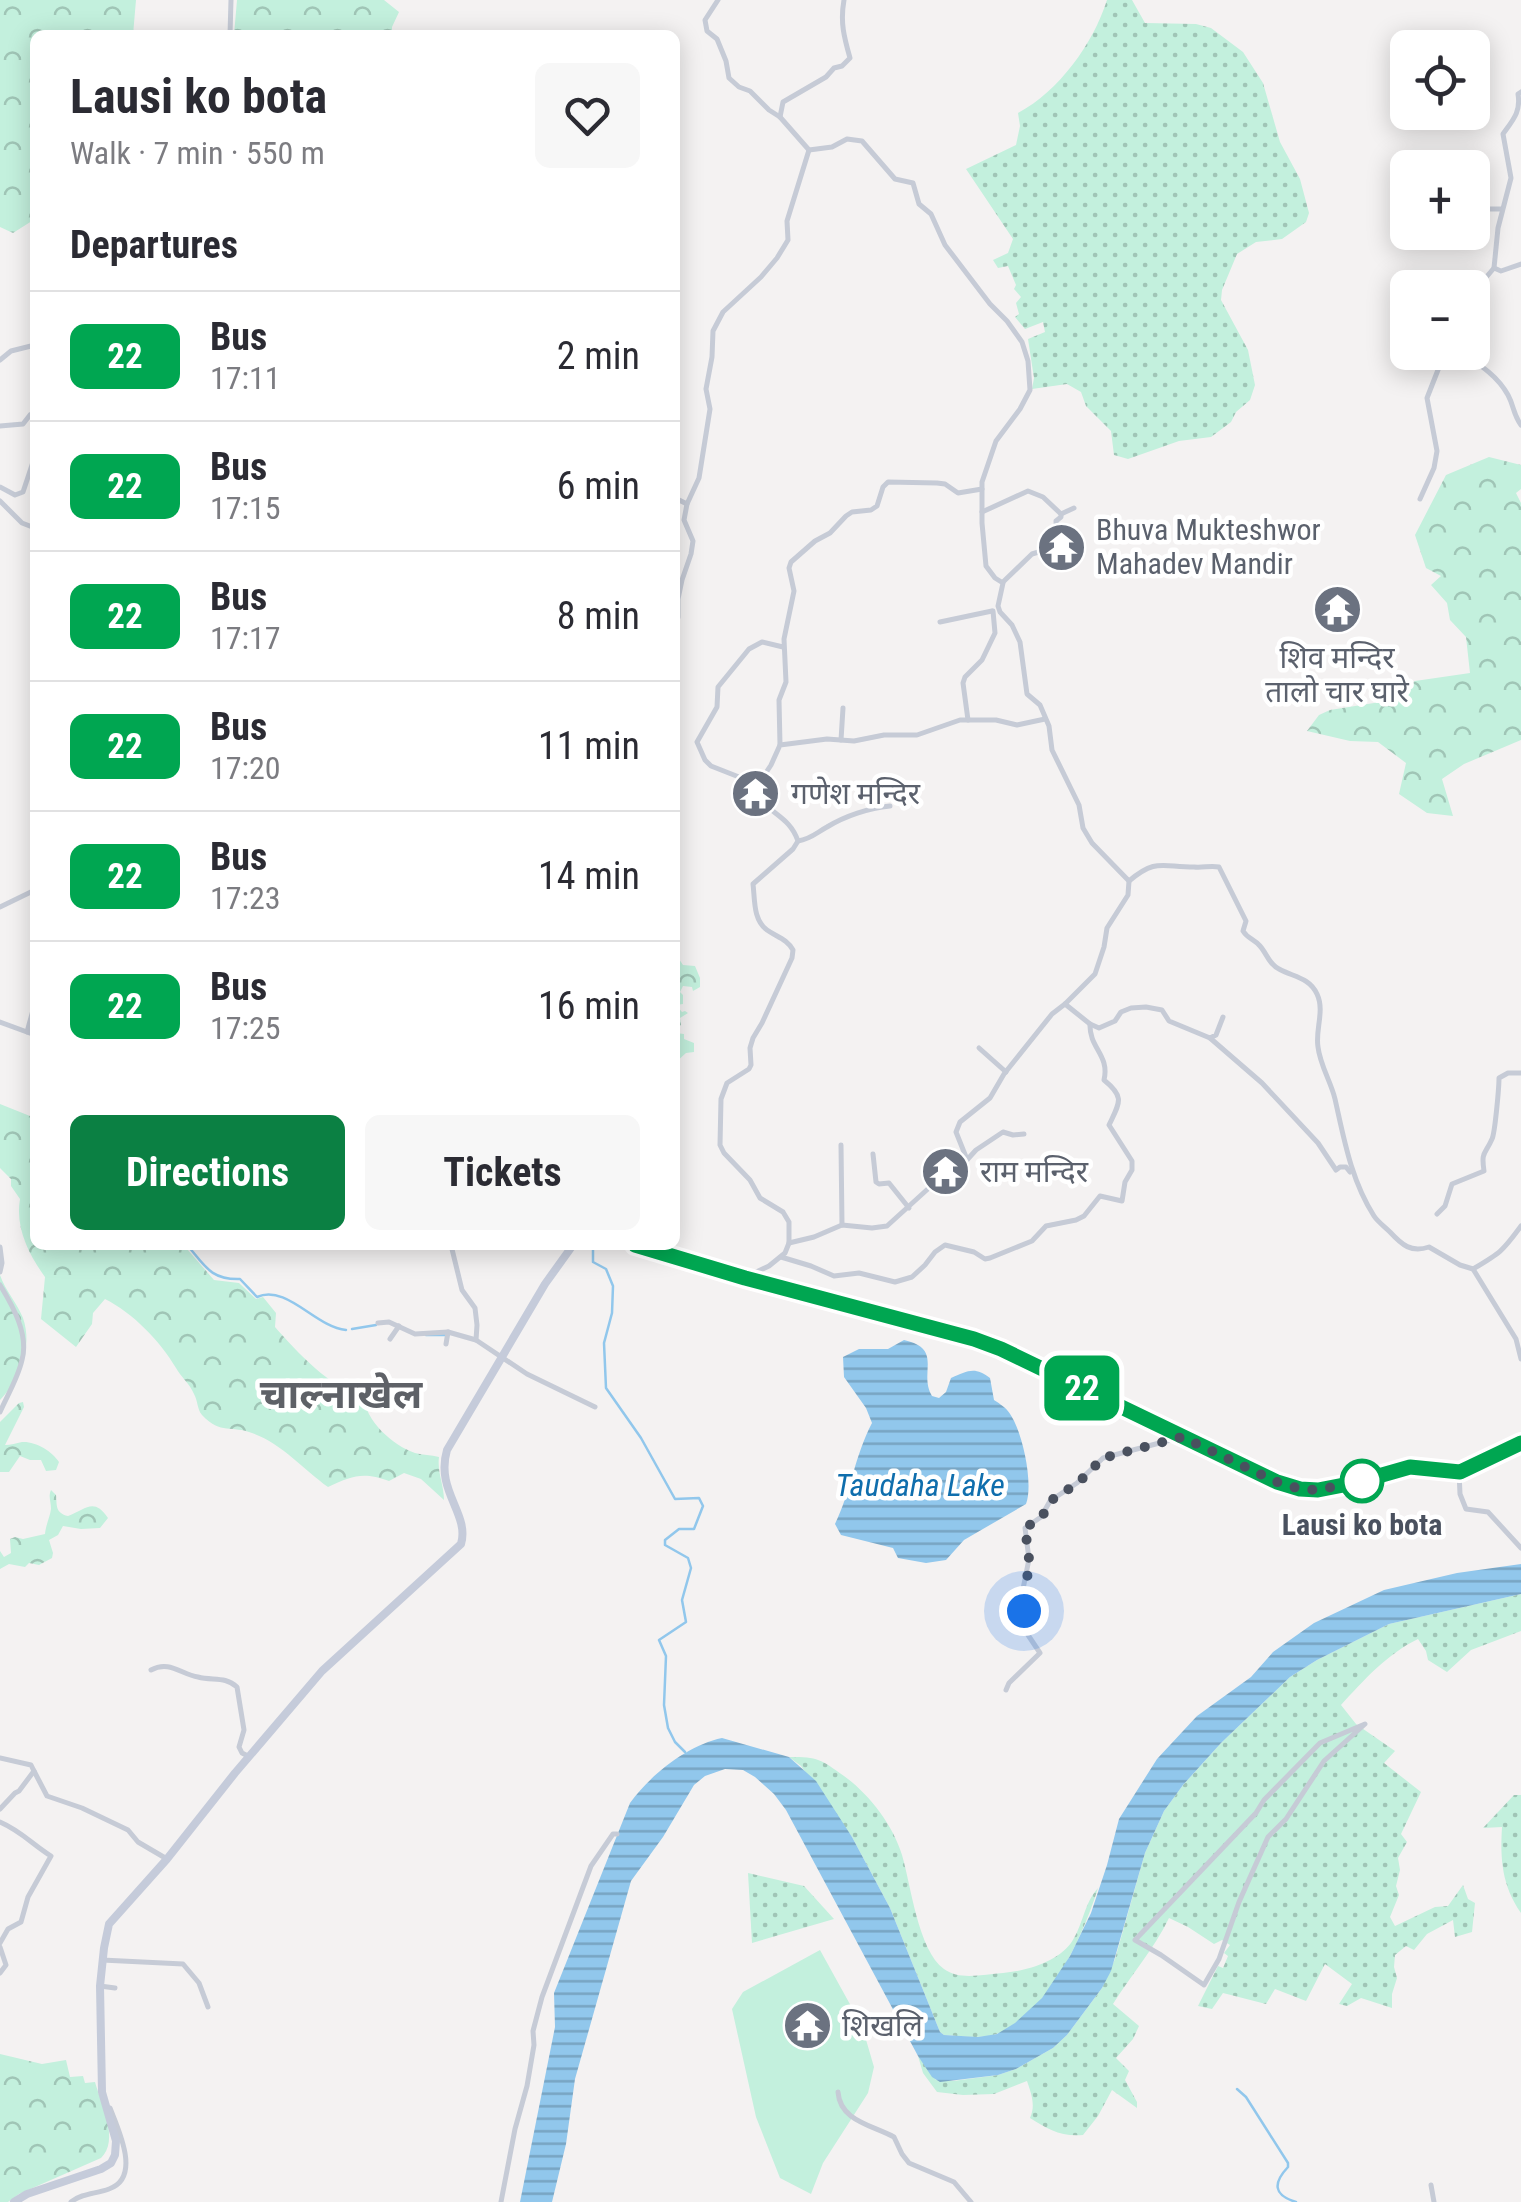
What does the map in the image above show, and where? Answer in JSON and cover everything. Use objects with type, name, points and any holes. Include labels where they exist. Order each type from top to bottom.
[{"type":"main road","points":[[14,2202],[102,2169],[111,2162],[116,2144],[102,2092],[100,1986],[109,1924],[328,1665],[461,1544],[463,1524],[446,1484],[447,1450],[544,1284],[569,1250]]},
{"type":"main road","points":[[652,1250],[974,1339],[1277,1482],[1300,1489],[1354,1483],[1410,1467],[1459,1472],[1521,1443]]},
{"type":"street","points":[[230,30],[232,0]]},
{"type":"street","points":[[718,0],[705,20],[706,31],[717,39],[729,78],[780,116],[809,150]]},
{"type":"street","points":[[780,116],[783,102],[826,78],[850,58],[841,21],[844,0]]},
{"type":"street","points":[[1490,273],[1510,178],[1503,134],[1518,114],[1521,92]]},
{"type":"street","points":[[809,150],[832,148],[846,139],[862,141],[895,178],[913,182],[919,204],[932,214],[945,245],[1022,342],[1030,390],[996,441],[982,482],[986,566],[1003,583]]},
{"type":"street","points":[[680,590],[693,540],[684,520],[699,478],[710,408],[706,390],[712,331],[724,312],[761,278],[786,244],[787,220],[809,150]]},
{"type":"street","points":[[1490,209],[1502,209]]},
{"type":"street","points":[[1494,268],[1501,271],[1521,264]]},
{"type":"street","points":[[0,360],[10,351],[30,346]]},
{"type":"street","points":[[1420,498],[1437,451],[1427,398],[1437,370]]},
{"type":"street","points":[[1487,370],[1511,399],[1513,414],[1521,425]]},
{"type":"street","points":[[0,426],[23,424],[30,415]]},
{"type":"street","points":[[0,487],[15,495],[23,492],[30,469]]},
{"type":"street","points":[[754,790],[780,745],[779,700],[786,682],[783,647],[794,592],[791,562],[846,516],[877,506],[882,487],[888,482],[945,484],[958,493],[982,489]]},
{"type":"street","points":[[982,512],[1028,492],[1042,497],[1061,514]]},
{"type":"street","points":[[680,500],[687,504]]},
{"type":"street","points":[[0,501],[30,526]]},
{"type":"street","points":[[968,720],[965,677],[982,660],[992,638],[1003,583],[1032,554],[1057,544],[1056,521],[1074,508]]},
{"type":"street","points":[[940,622],[996,612],[1012,625],[1020,642],[1027,694],[1046,718],[1052,750],[1079,804],[1083,828],[1092,843],[1129,881]]},
{"type":"street","points":[[783,647],[762,642],[740,658],[718,687],[717,706],[698,742],[711,766],[739,777],[762,804],[791,824],[798,841]]},
{"type":"street","points":[[841,740],[843,708]]},
{"type":"street","points":[[780,745],[917,734],[968,720],[1017,725],[1046,718]]},
{"type":"street","points":[[745,1278],[781,1257],[789,1243],[786,1215],[760,1198],[720,1145],[721,1099],[727,1084],[751,1065],[753,1038],[792,958],[789,942],[765,929],[759,920],[753,884],[789,854],[798,841],[810,839],[848,817],[890,806]]},
{"type":"street","points":[[966,1161],[956,1132],[960,1122],[990,1098],[1052,1014],[1095,974],[1106,928],[1128,895],[1129,881],[1142,870],[1156,866],[1217,865],[1246,921],[1243,931],[1248,938],[1259,944],[1278,969],[1303,978],[1315,990],[1320,1008],[1318,1047],[1335,1098],[1353,1176]]},
{"type":"street","points":[[0,906],[30,892]]},
{"type":"street","points":[[1065,1004],[1099,1028],[1115,1022],[1120,1012],[1146,1006],[1162,1010],[1168,1021],[1210,1038],[1262,1083],[1318,1143],[1336,1170],[1346,1166],[1376,1220],[1401,1246],[1418,1250],[1429,1246],[1473,1269],[1516,1339],[1521,1359]]},
{"type":"street","points":[[1210,1038],[1216,1035],[1222,1018]]},
{"type":"street","points":[[26,1032],[30,1019]]},
{"type":"street","points":[[0,1022],[30,1033]]},
{"type":"street","points":[[781,1257],[834,1276],[859,1273],[904,1281],[945,1245],[990,1258],[1032,1241],[1046,1226],[1084,1216],[1100,1196],[1122,1201],[1132,1161],[1110,1125],[1120,1102],[1118,1091],[1104,1080],[1103,1056],[1091,1042],[1090,1024]]},
{"type":"street","points":[[979,1048],[1006,1072]]},
{"type":"street","points":[[1437,1214],[1445,1206],[1452,1184],[1484,1171],[1482,1155],[1493,1138],[1498,1078],[1521,1073]]},
{"type":"street","points":[[789,1243],[842,1225],[886,1226],[976,1150],[1004,1132],[1024,1134]]},
{"type":"street","points":[[841,1145],[842,1225]]},
{"type":"street","points":[[872,1154],[877,1184],[890,1183],[909,1208]]},
{"type":"street","points":[[1473,1269],[1504,1250],[1521,1226]]},
{"type":"street","points":[[0,1247],[0,1272]]},
{"type":"street","points":[[452,1250],[462,1290],[472,1302],[476,1316],[476,1340]]},
{"type":"street","points":[[0,1285],[14,1308],[23,1358],[0,1412]]},
{"type":"street","points":[[378,1323],[389,1322],[415,1334],[476,1340],[527,1374],[595,1407]]},
{"type":"street","points":[[390,1339],[397,1328]]},
{"type":"street","points":[[1006,1690],[1040,1653],[1028,1635],[1022,1599],[1029,1559],[1025,1528],[1042,1517],[1050,1501],[1078,1483],[1103,1458],[1182,1437]]},
{"type":"street","points":[[1459,1472],[1460,1494],[1466,1509],[1488,1512],[1521,1548]]},
{"type":"street","points":[[151,1670],[172,1666],[192,1676],[224,1678],[233,1683],[243,1718],[239,1747],[248,1756]]},
{"type":"street","points":[[1364,1724],[1324,1762],[1286,1819],[1268,1837],[1219,1958],[1204,1985],[1135,1940],[1320,1743],[1364,1724]]},
{"type":"street","points":[[0,1758],[31,1765],[47,1796],[128,1830],[138,1842],[167,1859]]},
{"type":"street","points":[[0,1809],[34,1771]]},
{"type":"street","points":[[0,1822],[22,1831],[28,1842],[51,1856],[28,1897],[21,1922],[8,1929],[0,1945],[6,1965],[0,1973]]},
{"type":"street","points":[[502,2202],[527,2086],[534,2045],[532,2031],[542,1997],[591,1866],[617,1834]]},
{"type":"street","points":[[102,1960],[183,1964],[198,1983],[208,2008]]},
{"type":"street","points":[[100,1986],[115,1988]]},
{"type":"street","points":[[70,2202],[116,2186],[126,2172],[124,2144],[102,2092]]},
{"type":"street","points":[[838,2092],[839,2104],[846,2113],[894,2137],[909,2163],[954,2182],[971,2202]]},
{"type":"street","points":[[1431,2186],[1434,2202]]},
{"type":"green space","points":[[0,0],[136,0],[133,30],[30,30],[30,222],[13,233],[0,227]]},
{"type":"green space","points":[[237,0],[384,0],[399,12],[392,30],[234,30]]},
{"type":"green space","points":[[1107,0],[1132,0],[1145,23],[1211,28],[1243,52],[1263,83],[1280,142],[1300,179],[1309,213],[1306,222],[1282,239],[1256,242],[1237,254],[1222,290],[1221,300],[1248,350],[1255,385],[1250,400],[1211,437],[1179,441],[1128,459],[1114,455],[1111,431],[1086,406],[1081,392],[1067,384],[1032,389],[1028,339],[1045,332],[1043,322],[1025,329],[1015,317],[1019,314],[1016,303],[1021,297],[1014,289],[1008,266],[998,268],[993,260],[1008,253],[1013,239],[966,169],[1016,145],[1018,113],[1047,92],[1073,65]]},
{"type":"green space","points":[[1489,457],[1521,465],[1521,489],[1516,493],[1521,503],[1521,740],[1464,764],[1442,779],[1453,816],[1427,813],[1399,794],[1406,763],[1378,742],[1350,741],[1307,731],[1319,715],[1330,710],[1374,703],[1415,681],[1470,673],[1466,637],[1450,620],[1447,603],[1431,585],[1441,576],[1426,568],[1415,535],[1446,475]]},
{"type":"green space","points":[[680,960],[683,965],[695,966],[700,978],[700,987],[693,991],[692,987],[683,986],[680,992]]},
{"type":"green space","points":[[680,1034],[694,1043],[694,1052],[680,1058]]},
{"type":"green space","points":[[0,1104],[30,1116],[30,1250],[188,1250],[214,1280],[239,1283],[256,1299],[263,1297],[276,1313],[275,1327],[327,1378],[363,1396],[369,1414],[389,1438],[415,1453],[439,1457],[444,1500],[421,1479],[404,1473],[389,1481],[358,1476],[328,1487],[263,1437],[215,1425],[202,1415],[190,1387],[154,1338],[105,1299],[93,1313],[92,1324],[76,1347],[41,1319],[45,1277],[34,1260],[25,1241],[20,1199],[11,1179],[0,1168]]},
{"type":"green space","points":[[0,1275],[23,1318],[26,1340],[19,1372],[0,1400]]},
{"type":"green space","points":[[23,1402],[5,1445],[27,1442],[43,1448],[59,1462],[56,1470],[46,1471],[41,1460],[20,1456],[9,1472],[0,1472],[0,1422]]},
{"type":"green space","points":[[51,1490],[64,1515],[94,1506],[108,1518],[100,1528],[63,1526],[49,1540],[52,1558],[39,1565],[9,1564],[0,1569],[0,1551],[4,1557],[11,1553],[10,1539],[45,1534]]},
{"type":"green space","points":[[1521,1594],[1521,1631],[1471,1650],[1447,1672],[1428,1660],[1418,1639],[1386,1660],[1341,1705],[1356,1724],[1395,1751],[1384,1763],[1421,1792],[1401,1834],[1407,1842],[1398,1858],[1399,1895],[1390,1917],[1395,1926],[1435,1907],[1448,1906],[1463,1885],[1468,1899],[1475,1903],[1472,1932],[1455,1937],[1453,1920],[1427,1934],[1414,1950],[1406,1946],[1395,1955],[1397,1978],[1392,2008],[1361,1998],[1347,2006],[1339,2004],[1352,1984],[1325,1964],[1306,2001],[1275,1989],[1266,2004],[1223,1993],[1212,2009],[1198,2006],[1218,1966],[1223,1968],[1228,1956],[1224,1953],[1230,1945],[1222,1940],[1214,1944],[1169,1918],[1113,2004],[1139,2026],[1116,2058],[1129,2071],[1125,2080],[1137,2108],[1112,2090],[1083,2135],[1068,2135],[1030,2118],[1033,2104],[1027,2081],[994,2094],[937,2092],[923,2073],[918,2056],[936,2080],[998,2075],[1053,2048],[1067,2035],[1102,1988],[1115,1959],[1145,1853],[1164,1811],[1221,1743],[1290,1677],[1389,1624]]},
{"type":"green space","points":[[789,1757],[824,1763],[853,1783],[879,1811],[902,1855],[928,1947],[935,1960],[950,1973],[972,1976],[1012,1972],[1049,1960],[1071,1943],[1098,1888],[1062,1971],[1017,2023],[999,2033],[979,2037],[940,2032],[890,1908],[852,1837],[801,1766]]},
{"type":"green space","points":[[1514,1795],[1521,1795],[1521,1913],[1504,1872],[1502,1827],[1483,1828]]},
{"type":"green space","points":[[748,1873],[804,1886],[834,1919],[752,1943]]},
{"type":"green space","points":[[820,1950],[862,2026],[874,2067],[868,2093],[823,2163],[811,2194],[780,2178],[756,2117],[732,2009],[743,1992]]},
{"type":"green space","points":[[0,2054],[42,2064],[66,2060],[70,2077],[83,2076],[85,2083],[95,2082],[109,2132],[101,2158],[8,2202],[0,2202]]},
{"type":"water","name":"Taudaha Lake","points":[[904,1340],[916,1344],[927,1356],[932,1396],[939,1398],[951,1378],[966,1372],[980,1372],[990,1378],[994,1400],[1006,1409],[1017,1429],[1027,1470],[1026,1504],[964,1540],[946,1560],[926,1563],[898,1558],[893,1548],[841,1535],[835,1524],[872,1423],[844,1377],[843,1357],[859,1349],[888,1349]]},
{"type":"water","points":[[1521,1564],[1521,1594],[1389,1624],[1290,1677],[1221,1743],[1164,1811],[1145,1853],[1111,1971],[1102,1988],[1053,2048],[998,2075],[940,2082],[932,2077],[774,1794],[743,1770],[725,1769],[705,1776],[694,1785],[631,1881],[575,2079],[566,2144],[552,2202],[520,2202],[555,2027],[554,1993],[630,1803],[648,1782],[683,1754],[722,1738],[789,1757],[816,1781],[890,1908],[940,2032],[978,2037],[997,2034],[1042,1998],[1070,1956],[1091,1913],[1119,1819],[1157,1759],[1197,1716],[1251,1677],[1273,1652],[1314,1623],[1384,1590],[1457,1573]]},
{"type":"waterway","points":[[191,1250],[215,1274],[240,1279],[257,1297],[279,1296],[323,1322],[346,1330]]},
{"type":"waterway","points":[[593,1250],[593,1262],[606,1269],[613,1286],[612,1313],[604,1343],[606,1388],[641,1438],[675,1499],[699,1498],[703,1506],[694,1529],[679,1529],[665,1540],[665,1545],[688,1558],[691,1568],[682,1600],[686,1622],[659,1640],[666,1656],[664,1705],[668,1728],[685,1752]]},
{"type":"waterway","points":[[352,1329],[376,1325]]},
{"type":"waterway","points":[[426,1335],[445,1335]]},
{"type":"waterway","points":[[1237,2089],[1288,2163],[1278,2188],[1283,2196],[1296,2202]]},
{"type":"bus line","name":"22","points":[[652,1250],[974,1339],[1277,1482],[1300,1489],[1354,1483],[1410,1467],[1460,1472],[1521,1443]]},
{"type":"place","name":"Bhuva Mukteshwor Mahadev Mandir","points":[[1061,547]]},
{"type":"place","name":"शिव मन्दिर तालो चार घारे","points":[[1337,609]]},
{"type":"place","name":"गणेश मन्दिर","points":[[756,794]]},
{"type":"place","name":"राम मन्दिर","points":[[945,1172]]},
{"type":"place","name":"Lausi ko bota","points":[[1362,1481]]},
{"type":"place","name":"शिखलि","points":[[807,2026]]},
{"type":"district","name":"चाल्नाखेल","points":[[341,1394]]},
{"type":"route","points":[[1024,1611],[1022,1594],[1029,1559],[1025,1528],[1042,1517],[1050,1501],[1078,1483],[1103,1458],[1182,1437],[1300,1489],[1318,1490],[1362,1481]]}]
